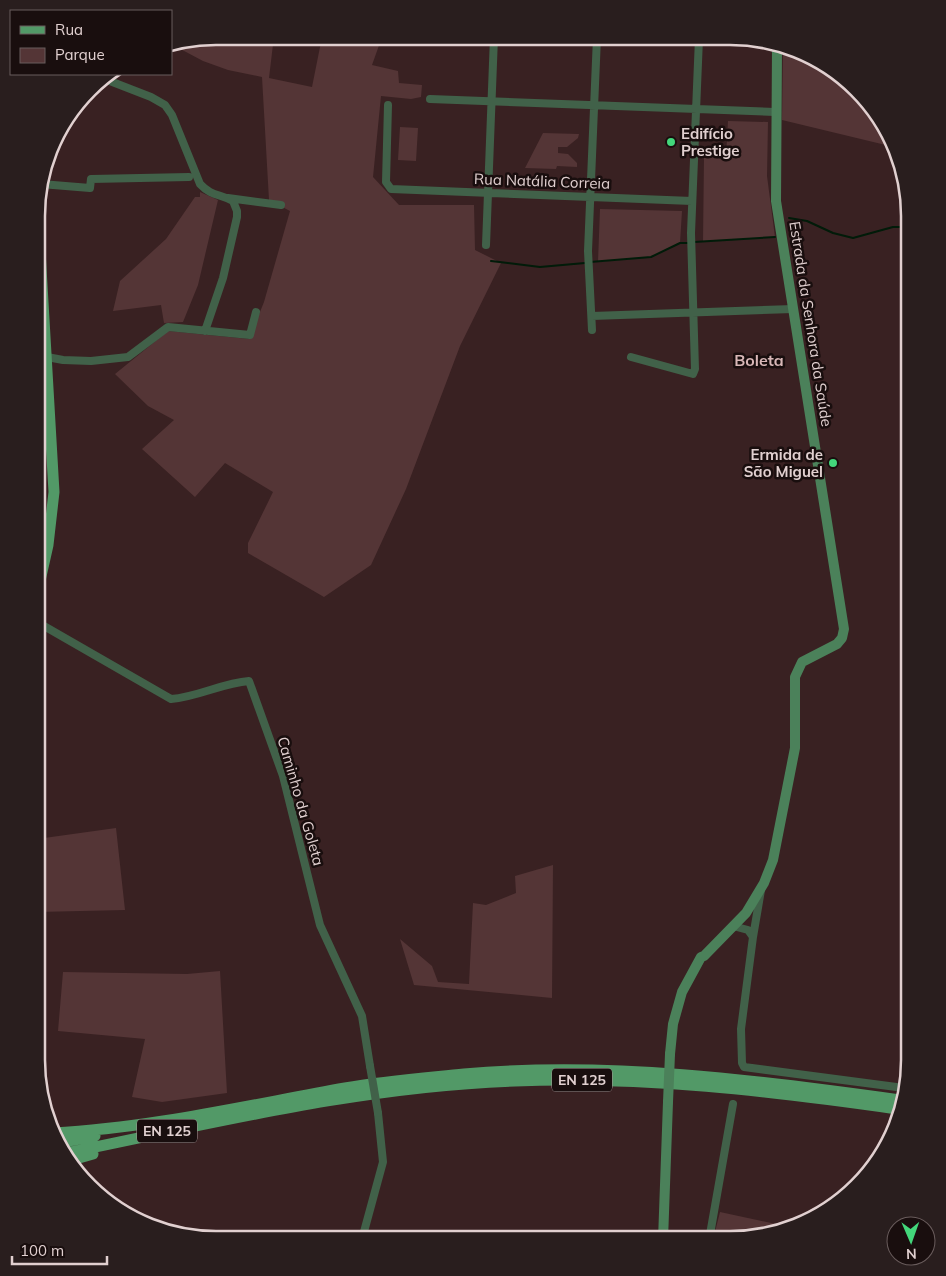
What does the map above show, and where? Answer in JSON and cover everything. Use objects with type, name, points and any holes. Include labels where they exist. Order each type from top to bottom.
[{"type":"main road","points":[[45,351],[47,356],[54,492],[45,558]]},
{"type":"main road","name":"EN 125","points":[[67,1142],[206,1113],[348,1088],[467,1074],[556,1070],[637,1072],[740,1079],[896,1100]]},
{"type":"main road","name":"EN 125","points":[[72,1151],[269,1112],[405,1090],[514,1081],[577,1080],[708,1086],[894,1109]]},
{"type":"main road","points":[[77,1159],[269,1112]]},
{"type":"main road","points":[[61,1132],[99,1130],[206,1113]]},
{"type":"street","points":[[486,246],[494,45]]},
{"type":"street","points":[[592,330],[588,254],[597,45]]},
{"type":"street","points":[[631,356],[693,374],[695,369],[691,236],[699,45]]},
{"type":"street","name":"Estrada da Senhora da Saúde","points":[[663,1231],[670,1054],[673,1024],[682,992],[702,957],[746,913],[761,887],[773,860],[795,748],[795,677],[802,662],[837,644],[842,638],[844,629],[776,201],[775,112],[777,52]]},
{"type":"street","points":[[110,81],[166,105],[172,115],[200,184],[205,190],[233,201],[238,211],[223,278],[205,331]]},
{"type":"street","points":[[430,98],[775,112]]},
{"type":"street","name":"Rua Natália Correia","points":[[388,105],[386,182],[391,189],[692,201]]},
{"type":"street","points":[[48,185],[90,188],[91,179],[189,177]]},
{"type":"street","points":[[226,198],[281,205]]},
{"type":"street","points":[[592,316],[793,309]]},
{"type":"street","points":[[47,356],[62,360],[113,360],[128,358],[168,327],[250,335],[256,312]]},
{"type":"street","name":"Caminho da Goleta","points":[[45,627],[171,700],[187,698],[237,682],[250,681],[283,776],[320,925],[362,1016],[378,1113],[383,1162],[364,1231]]},
{"type":"street","points":[[761,887],[741,1029],[742,1063],[744,1068],[899,1087]]},
{"type":"street","points":[[733,926],[748,930],[753,937]]},
{"type":"street","points":[[711,1231],[733,1104]]},
{"type":"green space","points":[[216,45],[273,45],[269,78],[312,87],[320,45],[379,45],[372,65],[398,71],[399,83],[422,85],[421,97],[411,99],[381,96],[373,177],[399,205],[474,205],[475,250],[501,263],[460,346],[406,489],[371,565],[324,597],[248,553],[248,543],[273,492],[225,463],[195,497],[142,449],[174,420],[148,406],[115,374],[168,331],[249,339],[264,302],[290,211],[269,200],[262,77],[228,70],[203,61],[180,49]]},
{"type":"green space","points":[[783,53],[806,63],[843,87],[859,103],[872,121],[885,145],[782,120]]},
{"type":"green space","points":[[728,121],[768,122],[767,176],[775,237],[703,242],[704,157],[726,157]]},
{"type":"green space","points":[[400,127],[418,128],[416,161],[398,160]]},
{"type":"green space","points":[[543,133],[579,134],[578,138],[567,147],[558,147],[558,153],[568,154],[577,163],[577,167],[557,166],[556,169],[525,168]]},
{"type":"green space","points":[[200,192],[218,200],[198,285],[183,322],[164,323],[161,305],[113,311],[120,281],[166,239],[195,197],[200,197]]},
{"type":"green space","points":[[600,209],[682,211],[680,243],[651,257],[598,262]]},
{"type":"green space","points":[[116,828],[125,910],[45,912],[45,838]]},
{"type":"green space","points":[[553,865],[552,998],[414,985],[400,939],[432,966],[438,982],[469,984],[473,903],[486,905],[516,893],[515,876]]},
{"type":"green space","points":[[220,971],[227,1093],[162,1102],[132,1097],[145,1039],[58,1031],[63,972],[187,974]]},
{"type":"green space","points":[[720,1212],[776,1224],[752,1230],[715,1231]]},
{"type":"waterway","points":[[789,218],[807,221],[833,233],[853,238],[893,227],[901,227]]},
{"type":"waterway","points":[[694,242],[775,237]]},
{"type":"waterway","points":[[590,262],[651,257],[680,243],[690,243]]},
{"type":"waterway","points":[[491,261],[540,267],[585,263]]},
{"type":"place","name":"Edifício Prestige","points":[[671,142]]},
{"type":"place","name":"Ermida de São Miguel","points":[[833,463]]},
{"type":"district","name":"Boleta","points":[[759,360]]}]
